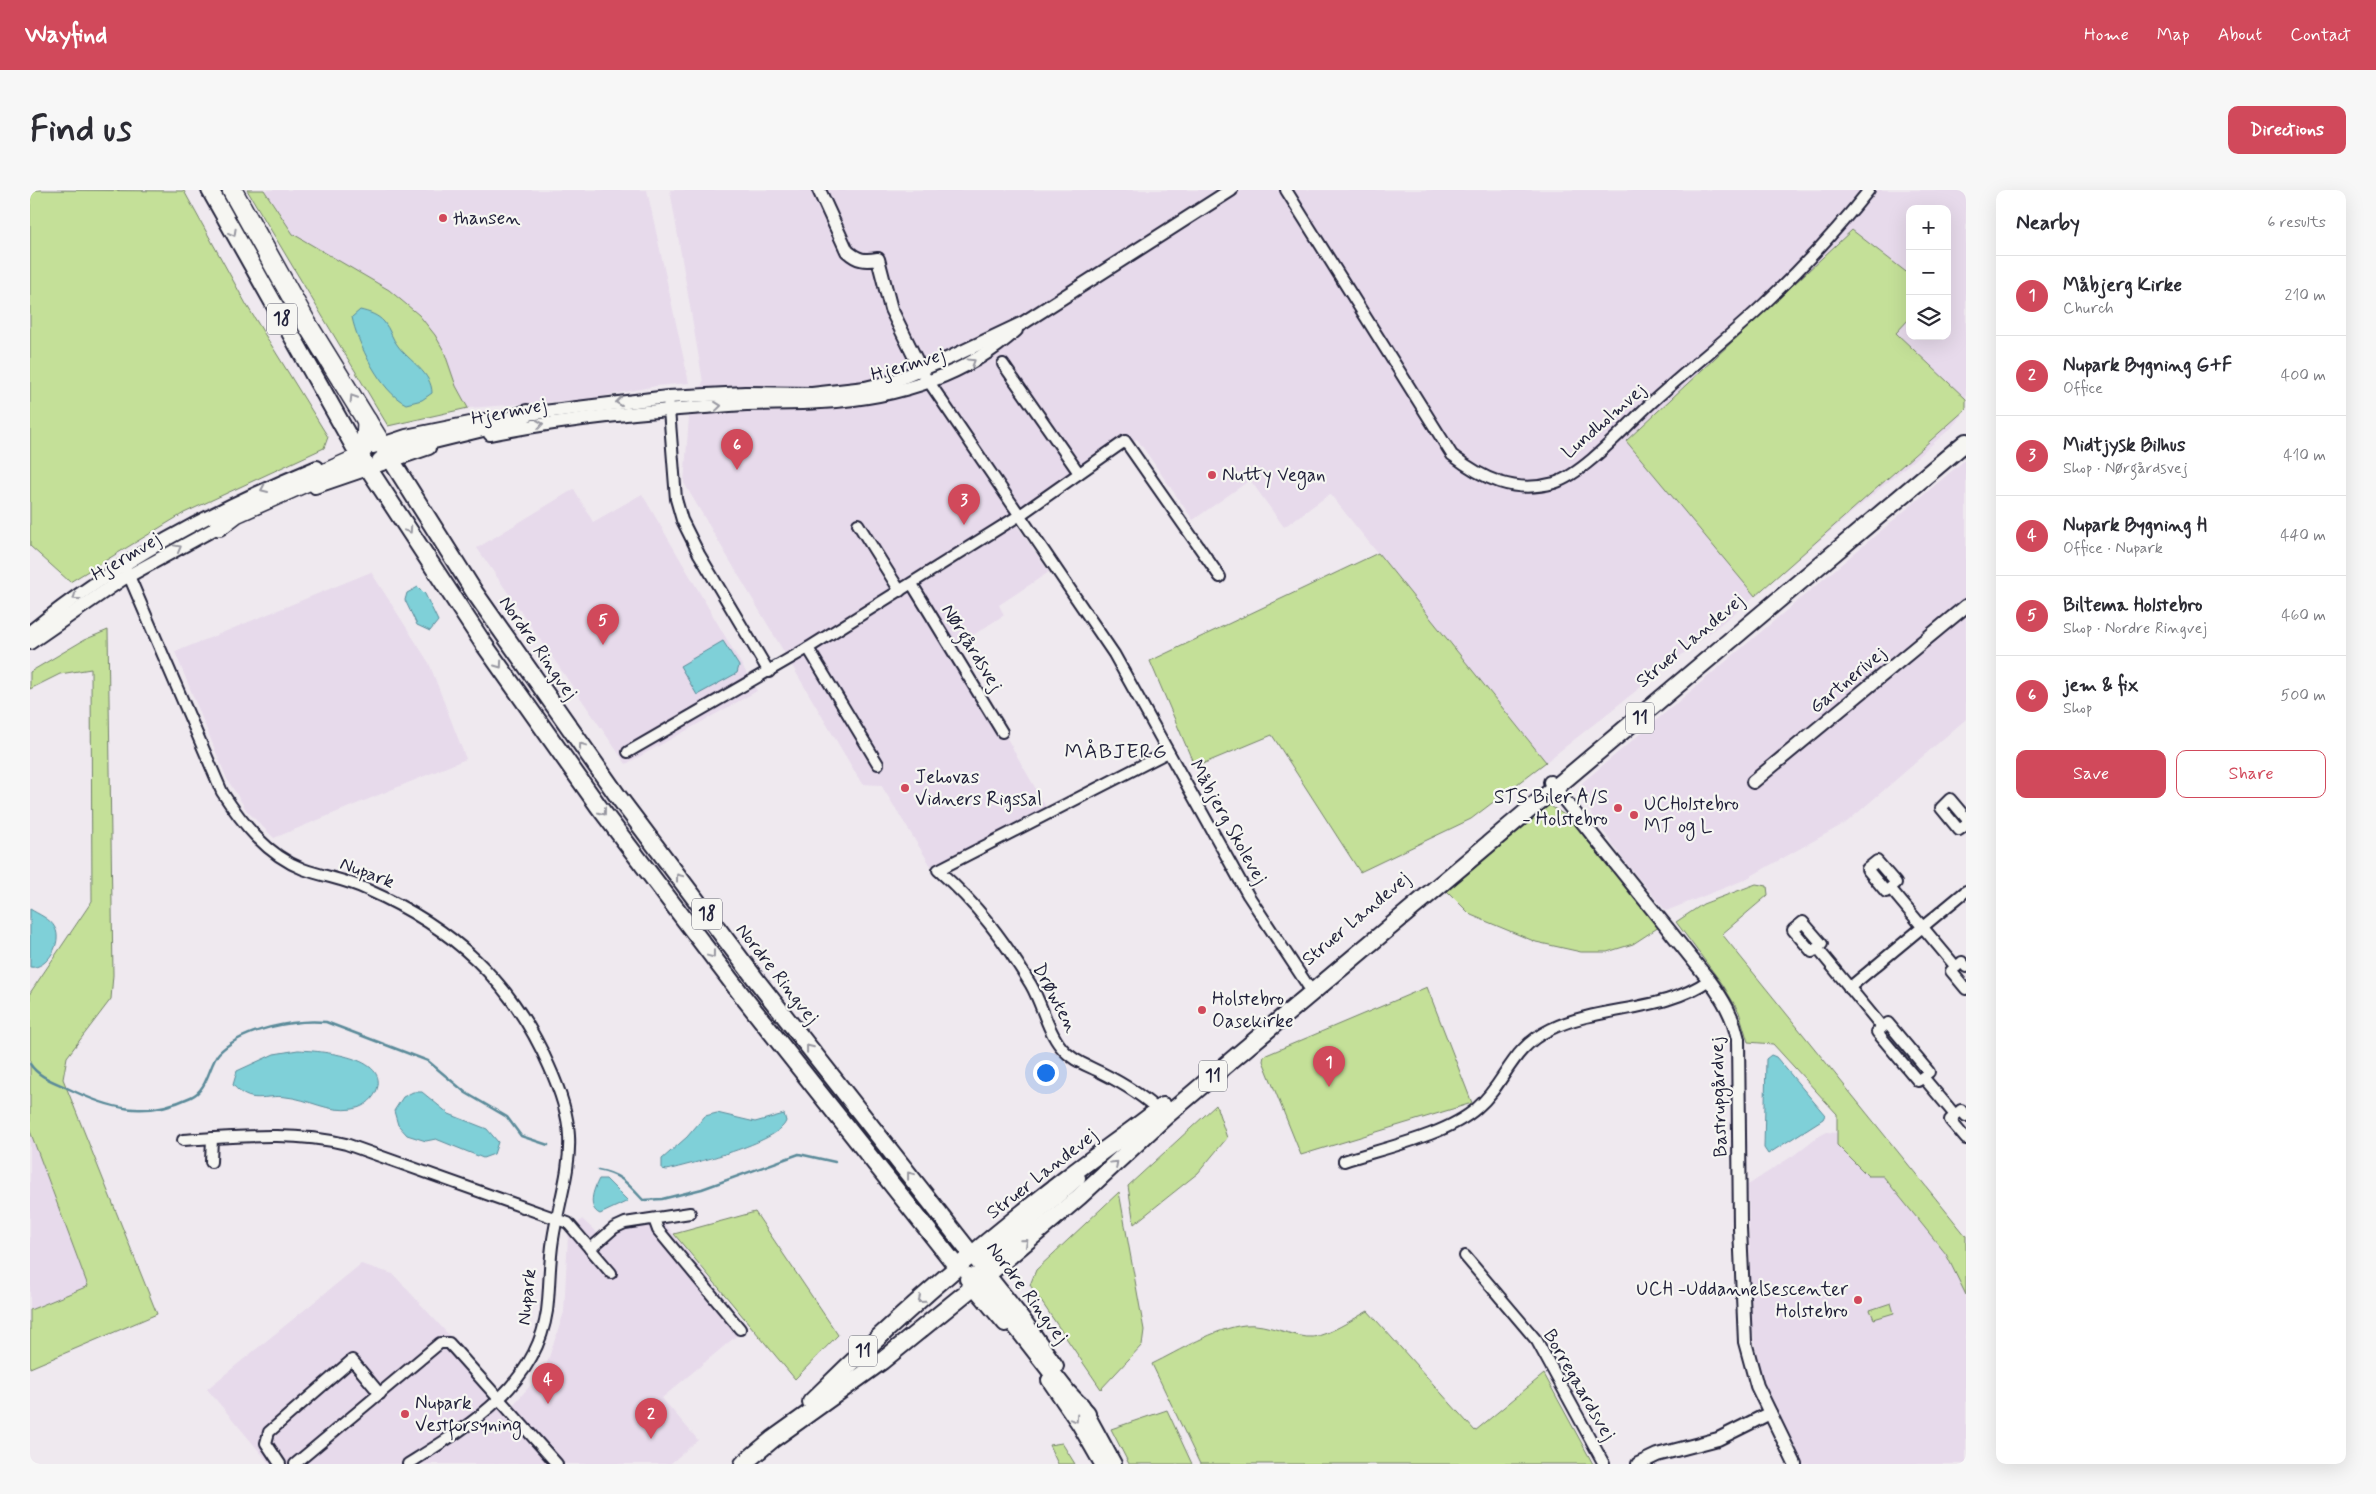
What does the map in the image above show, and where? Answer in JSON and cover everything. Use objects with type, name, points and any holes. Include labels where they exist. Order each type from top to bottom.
[{"type":"highway","name":"18","points":[[232,190],[307,324],[367,421],[373,453]]},
{"type":"highway","points":[[219,526],[236,513],[373,453]]},
{"type":"main road","name":"18","points":[[210,190],[272,303],[296,332],[373,453]]},
{"type":"main road","points":[[373,453],[393,450],[503,423],[527,414]]},
{"type":"main road","name":"Struer Landevej","points":[[1553,785],[1647,703],[1941,456],[1966,431]]},
{"type":"main road","name":"Struer Landevej","points":[[773,1439],[868,1345],[969,1269],[1002,1262],[1079,1197],[1162,1113],[1966,442]]},
{"type":"main road","name":"Nordre Ringvej","points":[[373,453],[382,490],[483,643],[599,807],[741,994],[853,1137],[969,1269]]},
{"type":"main road","name":"Nordre Ringvej","points":[[373,453],[475,593],[617,796],[722,935],[958,1235],[969,1269],[985,1301],[1046,1375],[1079,1424],[1102,1464]]},
{"type":"main road","name":"Struer Landevej","points":[[743,1464],[773,1439],[858,1378],[969,1269],[1098,1155],[1162,1113]]},
{"type":"main road","points":[[969,1269],[1022,1333],[1067,1392],[1087,1413],[1114,1464]]},
{"type":"street","points":[[819,190],[847,251],[855,258],[863,261],[878,259],[891,309],[921,370]]},
{"type":"street","name":"Hjermvej","points":[[527,414],[668,397],[745,393],[812,394],[856,389],[894,381],[1023,323],[1231,190]]},
{"type":"street","name":"Lundholmvej","points":[[1286,190],[1452,455],[1473,471],[1496,483],[1526,486],[1554,482],[1580,469],[1652,402],[1765,304],[1847,218],[1869,190]]},
{"type":"street","name":"Hjermvej","points":[[30,643],[126,570],[192,523],[263,489],[373,453],[578,418],[731,405],[823,402],[856,398],[928,382],[963,368],[1000,344],[1023,323]]},
{"type":"street","points":[[1003,364],[1079,473]]},
{"type":"street","name":"Måbjerg Skolevej","points":[[921,370],[1114,654],[1248,895],[1310,989]]},
{"type":"street","points":[[668,397],[676,499],[682,520],[699,554],[769,672]]},
{"type":"street","points":[[628,752],[769,672],[912,584],[1020,514],[1125,440],[1220,577]]},
{"type":"street","points":[[858,524],[900,591]]},
{"type":"street","name":"Hjermvej","points":[[30,632],[90,587],[219,526]]},
{"type":"street","name":"Nupark","points":[[126,570],[222,792],[236,815],[270,849],[302,868],[365,888],[402,905],[439,927],[491,973],[514,1002],[544,1053],[567,1116],[568,1161],[549,1260],[547,1311],[542,1334],[531,1360],[519,1379],[500,1399],[445,1441],[408,1464]]},
{"type":"street","name":"Nørgårdsvej","points":[[912,584],[1002,732]]},
{"type":"street","name":"Gartnerivej","points":[[1753,782],[1966,606]]},
{"type":"street","points":[[808,648],[878,764]]},
{"type":"street","name":"Drøwten","points":[[1162,1113],[1141,1095],[1102,1073],[1077,1062],[1067,1054],[1059,1045],[1032,986],[983,913],[938,870],[1168,752]]},
{"type":"street","name":"Bastrupgårdvej","points":[[1553,785],[1709,980],[1725,1002],[1734,1021],[1738,1039],[1740,1228],[1745,1342],[1753,1374],[1795,1464]]},
{"type":"street","points":[[1890,888],[1923,927],[1961,967],[1951,971],[1966,989]]},
{"type":"street","points":[[1849,988],[1966,891]]},
{"type":"street","points":[[1816,948],[1882,1027],[1888,1023],[1929,1072],[1924,1077],[1961,1116],[1950,1120],[1966,1139]]},
{"type":"street","points":[[1344,1161],[1444,1129],[1464,1119],[1479,1107],[1515,1057],[1530,1042],[1552,1029],[1578,1020],[1680,997],[1709,980]]},
{"type":"street","points":[[184,1140],[284,1135],[315,1137],[346,1144],[568,1223],[610,1274]]},
{"type":"street","points":[[211,1162],[212,1138]]},
{"type":"street","points":[[590,1249],[620,1225],[630,1221],[690,1213]]},
{"type":"street","points":[[654,1219],[658,1230],[740,1329]]},
{"type":"street","name":"Borregaardsvej","points":[[1465,1256],[1537,1341],[1604,1464]]},
{"type":"street","points":[[295,1464],[440,1343],[449,1343],[557,1464]]},
{"type":"street","points":[[280,1464],[266,1443],[269,1432],[352,1360],[380,1394]]},
{"type":"street","points":[[1638,1464],[1657,1455],[1718,1439],[1770,1413]]},
{"type":"shaded area","points":[[264,190],[647,190],[689,383],[656,386],[589,399],[468,408],[456,386],[444,351],[419,315],[389,290],[293,234]]},
{"type":"shaded area","points":[[670,190],[1966,190],[1966,410],[1951,428],[1737,611],[1546,762],[1330,494],[1284,527],[1250,480],[1193,520],[1137,439],[1016,524],[1049,572],[999,605],[1004,615],[955,647],[1046,807],[931,866],[881,785],[862,784],[684,483],[689,417],[703,382]]},
{"type":"shaded area","points":[[1966,459],[1966,719],[1847,822],[1744,880],[1666,911],[1625,862],[1578,795],[1583,782]]},
{"type":"shaded area","points":[[574,489],[593,522],[642,494],[757,691],[626,764],[477,548]]},
{"type":"shaded area","points":[[371,572],[429,663],[466,759],[274,838],[247,811],[227,779],[175,652]]},
{"type":"shaded area","points":[[30,1131],[88,1286],[30,1310]]},
{"type":"shaded area","name":"UCH -Uddannelsescenter Holstebro","points":[[1827,1132],[1839,1133],[1883,1176],[1966,1279],[1966,1464],[1803,1464],[1769,1396],[1759,1366],[1751,1321],[1748,1185]]},
{"type":"shaded area","points":[[656,1212],[747,1327],[662,1398],[698,1440],[670,1464],[270,1464],[207,1389],[361,1264],[393,1274],[513,1405],[545,1369],[564,1312],[568,1235],[582,1219],[597,1233]]},
{"type":"green space","points":[[30,190],[184,191],[246,304],[328,437],[324,448],[184,513],[70,582],[30,546]]},
{"type":"green space","points":[[247,190],[264,190],[293,234],[389,290],[419,315],[435,335],[444,351],[456,386],[468,408],[388,426]]},
{"type":"green space","points":[[1852,230],[1906,272],[1906,322],[1896,333],[1966,399],[1966,409],[1755,596],[1626,441]]},
{"type":"green space","points":[[1378,553],[1546,762],[1471,819],[1360,872],[1272,735],[1195,767],[1150,661]]},
{"type":"green space","points":[[108,630],[113,975],[111,999],[67,1057],[63,1079],[157,1314],[30,1368],[30,1310],[88,1286],[30,1131],[30,993],[92,901],[91,669],[60,674],[30,689],[30,672],[84,640]]},
{"type":"green space","points":[[1549,805],[1569,818],[1659,927],[1633,944],[1607,952],[1581,952],[1536,942],[1471,915],[1447,891]]},
{"type":"green space","points":[[1756,884],[1767,886],[1768,895],[1722,934],[1966,1236],[1966,1295],[1946,1254],[1883,1176],[1868,1176],[1837,1145],[1837,1114],[1773,1044],[1748,1042],[1739,1012],[1723,985],[1676,922],[1703,904]]},
{"type":"green space","points":[[1427,987],[1472,1103],[1301,1155],[1263,1061],[1264,1056]]},
{"type":"green space","points":[[1216,1105],[1227,1138],[1198,1173],[1134,1224],[1128,1186]]},
{"type":"green space","points":[[1119,1192],[1144,1330],[1142,1345],[1101,1389],[1030,1285],[1036,1270]]},
{"type":"green space","points":[[755,1212],[838,1335],[795,1379],[674,1234]]},
{"type":"green space","points":[[1891,1303],[1894,1313],[1874,1319],[1870,1310]]},
{"type":"green space","points":[[1368,1311],[1475,1431],[1544,1374],[1593,1464],[1200,1464],[1152,1364],[1210,1335],[1233,1327],[1245,1325],[1262,1326],[1299,1336],[1313,1337],[1333,1330]]},
{"type":"green space","points":[[1167,1410],[1192,1464],[1129,1464],[1111,1429]]},
{"type":"green space","points":[[1062,1443],[1075,1464],[1058,1464],[1049,1445]]},
{"type":"water","points":[[360,310],[379,317],[384,322],[398,346],[424,373],[431,386],[432,393],[422,400],[406,404],[388,389],[379,378],[359,340],[352,317]]},
{"type":"water","points":[[418,587],[425,594],[438,621],[430,631],[417,625],[405,600],[407,593]]},
{"type":"water","points":[[723,641],[739,666],[737,673],[697,695],[680,666]]},
{"type":"water","points":[[30,909],[51,922],[57,934],[52,954],[47,960],[36,967],[30,967]]},
{"type":"water","points":[[298,1050],[336,1054],[364,1063],[374,1070],[378,1080],[376,1092],[372,1099],[353,1109],[344,1110],[294,1098],[278,1096],[252,1097],[246,1095],[233,1085],[237,1071],[274,1054]]},
{"type":"water","points":[[1771,1055],[1776,1057],[1825,1115],[1823,1119],[1768,1154],[1764,1148],[1766,1059]]},
{"type":"water","points":[[413,1092],[422,1092],[449,1114],[487,1129],[498,1142],[494,1154],[483,1158],[436,1139],[426,1141],[407,1135],[398,1125],[394,1111],[403,1097]]},
{"type":"water","points":[[717,1113],[755,1122],[784,1114],[786,1121],[780,1129],[751,1145],[694,1163],[667,1170],[662,1169],[662,1159],[687,1137],[705,1116]]},
{"type":"water","points":[[599,1179],[606,1179],[628,1201],[600,1214],[596,1211],[592,1198]]},
{"type":"waterway","points":[[30,1064],[46,1078],[97,1101],[127,1109],[158,1108],[174,1104],[197,1094],[205,1083],[219,1053],[241,1038],[270,1027],[285,1024],[313,1021],[326,1022],[428,1061],[466,1093],[507,1117],[521,1136],[548,1145]]},
{"type":"waterway","points":[[598,1170],[618,1177],[643,1200],[662,1199],[702,1189],[799,1154],[835,1162]]},
{"type":"place","name":"thansen","points":[[443,218]]},
{"type":"place","name":"jem & fix","points":[[737,470]]},
{"type":"place","name":"Nutty Vegan","points":[[1212,475]]},
{"type":"place","name":"Midtjysk Bilhus","points":[[964,525]]},
{"type":"place","name":"Biltema Holstebro","points":[[603,645]]},
{"type":"place","name":"Jehovas Vidners Rigssal","points":[[905,788]]},
{"type":"place","name":"STS Biler A/S - Holstebro","points":[[1618,808]]},
{"type":"place","name":"UCHolstebro MT og L","points":[[1634,815]]},
{"type":"place","name":"Holstebro Oasekirke","points":[[1202,1010]]},
{"type":"place","name":"Måbjerg Kirke","points":[[1329,1087]]},
{"type":"place","name":"UCH -Uddannelsescenter Holstebro","points":[[1858,1300]]},
{"type":"place","name":"Nupark Bygning H","points":[[548,1404]]},
{"type":"place","name":"Nupark Vestforsyning","points":[[405,1414]]},
{"type":"place","name":"Nupark Bygning G+F","points":[[651,1439]]},
{"type":"district","name":"MÅBJERG","points":[[1116,752]]}]
